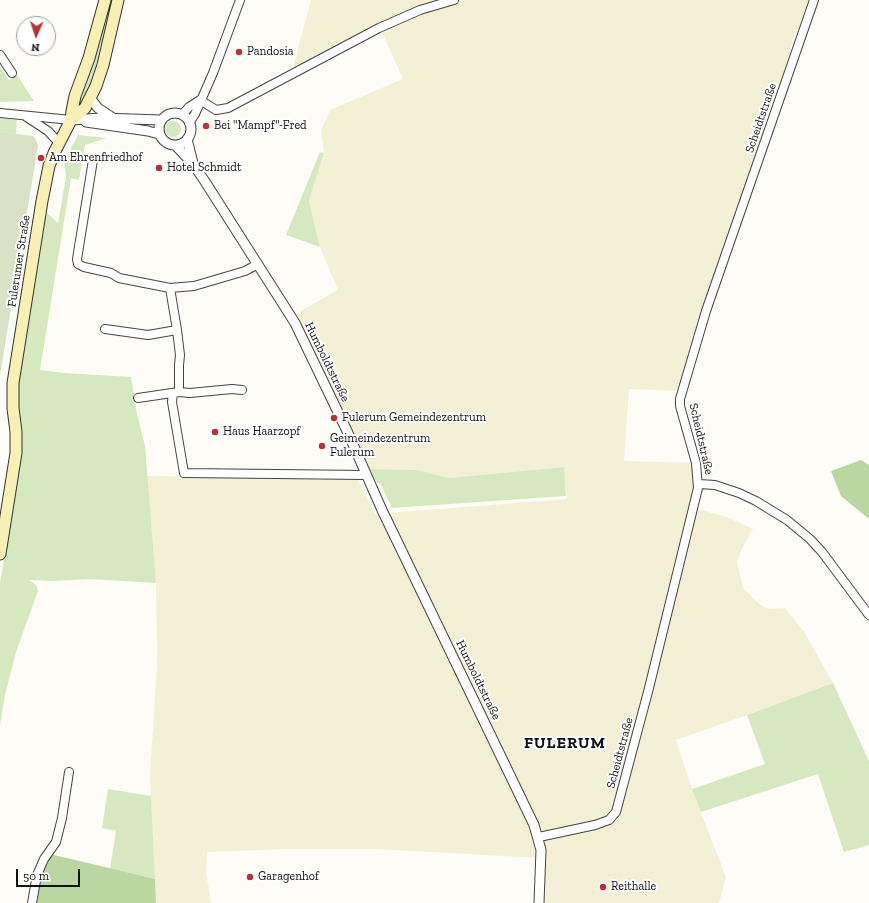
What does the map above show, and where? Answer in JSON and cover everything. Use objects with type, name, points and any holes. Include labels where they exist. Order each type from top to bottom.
[{"type":"main road","name":"Fulerumer Straße","points":[[71,120],[75,96],[89,58],[105,0]]},
{"type":"main road","name":"Fulerumer Straße","points":[[0,554],[16,453],[13,383],[49,166],[59,142],[71,120],[85,108],[96,86],[103,65],[117,5]]},
{"type":"street","points":[[105,0],[117,5]]},
{"type":"street","name":"Humboldtstraße","points":[[193,164],[187,140],[190,134],[189,123],[195,114],[213,73],[240,0]]},
{"type":"street","points":[[200,100],[216,110],[228,108],[379,28],[420,10],[454,0]]},
{"type":"street","name":"Scheidtstraße","points":[[538,837],[595,825],[609,820],[616,812],[647,695],[699,484],[696,463],[680,406],[680,399],[706,311],[814,0]]},
{"type":"street","points":[[0,55],[12,73]]},
{"type":"street","points":[[90,98],[98,108],[115,118]]},
{"type":"street","name":"Humboldtstraße","points":[[182,115],[189,107],[200,100]]},
{"type":"street","points":[[0,113],[23,114],[71,120],[148,131],[159,134],[161,120],[167,115],[182,115],[189,123]]},
{"type":"street","points":[[23,114],[48,131],[59,142]]},
{"type":"street","points":[[71,120],[96,118],[161,120]]},
{"type":"street","name":"Humboldtstraße","points":[[159,134],[168,144],[175,145],[193,164],[295,323],[366,475],[534,824],[542,858],[539,903]]},
{"type":"street","points":[[175,145],[182,144],[187,140]]},
{"type":"street","points":[[93,160],[77,259],[78,264],[84,267],[111,273],[119,278],[170,288],[194,286],[245,271],[258,264]]},
{"type":"street","points":[[170,288],[180,356],[176,392],[172,402],[184,473],[366,475]]},
{"type":"street","points":[[105,329],[148,335],[177,330]]},
{"type":"street","points":[[138,398],[176,392],[190,393],[232,389],[242,390]]},
{"type":"street","points":[[699,484],[715,486],[739,493],[756,501],[787,520],[822,552],[869,615]]},
{"type":"street","points":[[32,903],[37,875],[44,859],[56,842],[62,818],[69,772]]},
{"type":"shaded area","points":[[311,0],[811,0],[793,40],[779,88],[767,116],[742,209],[680,391],[629,389],[624,461],[695,463],[693,508],[727,517],[753,529],[742,548],[737,562],[743,588],[759,604],[769,609],[785,608],[805,633],[833,683],[676,740],[692,789],[726,877],[719,903],[539,903],[541,858],[376,849],[285,849],[207,852],[206,872],[211,903],[156,903],[150,776],[157,665],[156,583],[147,476],[357,479],[375,514],[567,499],[563,467],[449,478],[417,470],[370,469],[298,317],[299,312],[338,290],[320,247],[309,201],[324,153],[321,130],[330,110],[403,79],[380,24],[336,46],[292,72]]},
{"type":"green space","points":[[108,9],[111,11],[100,63],[83,104],[78,102],[92,66]]},
{"type":"green space","points":[[0,67],[9,80],[17,75],[34,101],[0,102]]},
{"type":"green space","points":[[0,118],[17,120],[16,134],[0,132]]},
{"type":"green space","points":[[173,121],[179,123],[181,129],[179,135],[173,137],[167,135],[165,129],[167,123]]},
{"type":"green space","points":[[0,132],[33,136],[38,146],[0,375]]},
{"type":"green space","points":[[78,135],[106,138],[85,145],[79,180],[71,178],[40,370],[131,377],[137,414],[145,446],[156,583],[90,579],[52,581],[29,580],[36,585],[38,591],[16,652],[5,695],[0,726],[0,583],[21,455],[22,437],[17,402],[17,383],[46,212],[58,223],[66,177],[64,161]]},
{"type":"green space","points":[[320,152],[324,153],[309,201],[320,247],[286,235]]},
{"type":"green space","points":[[861,460],[869,465],[869,519],[841,496],[831,471]]},
{"type":"green space","points":[[564,467],[566,496],[392,508],[380,483],[377,483],[370,469],[417,470],[449,478]]},
{"type":"green space","points":[[833,683],[869,761],[869,845],[844,852],[818,774],[701,812],[692,789],[765,764],[747,715]]},
{"type":"green space","points":[[108,789],[151,796],[155,879],[110,869],[116,831],[102,828]]},
{"type":"green space","points":[[50,854],[155,879],[156,903],[34,903],[39,875]]},
{"type":"place","name":"Pandosia","points":[[239,52]]},
{"type":"place","name":"Bei \"Mampf\"-Fred","points":[[206,126]]},
{"type":"place","name":"Am Ehrenfriedhof","points":[[41,158]]},
{"type":"place","name":"Hotel Schmidt","points":[[159,168]]},
{"type":"place","name":"Fulerum Gemeindezentrum","points":[[334,418]]},
{"type":"place","name":"Haus Haarzopf","points":[[215,432]]},
{"type":"place","name":"Geimeindezentrum Fulerum","points":[[322,446]]},
{"type":"place","name":"Garagenhof","points":[[250,877]]},
{"type":"place","name":"Reithalle","points":[[603,887]]},
{"type":"district","name":"FULERUM","points":[[565,743]]}]
